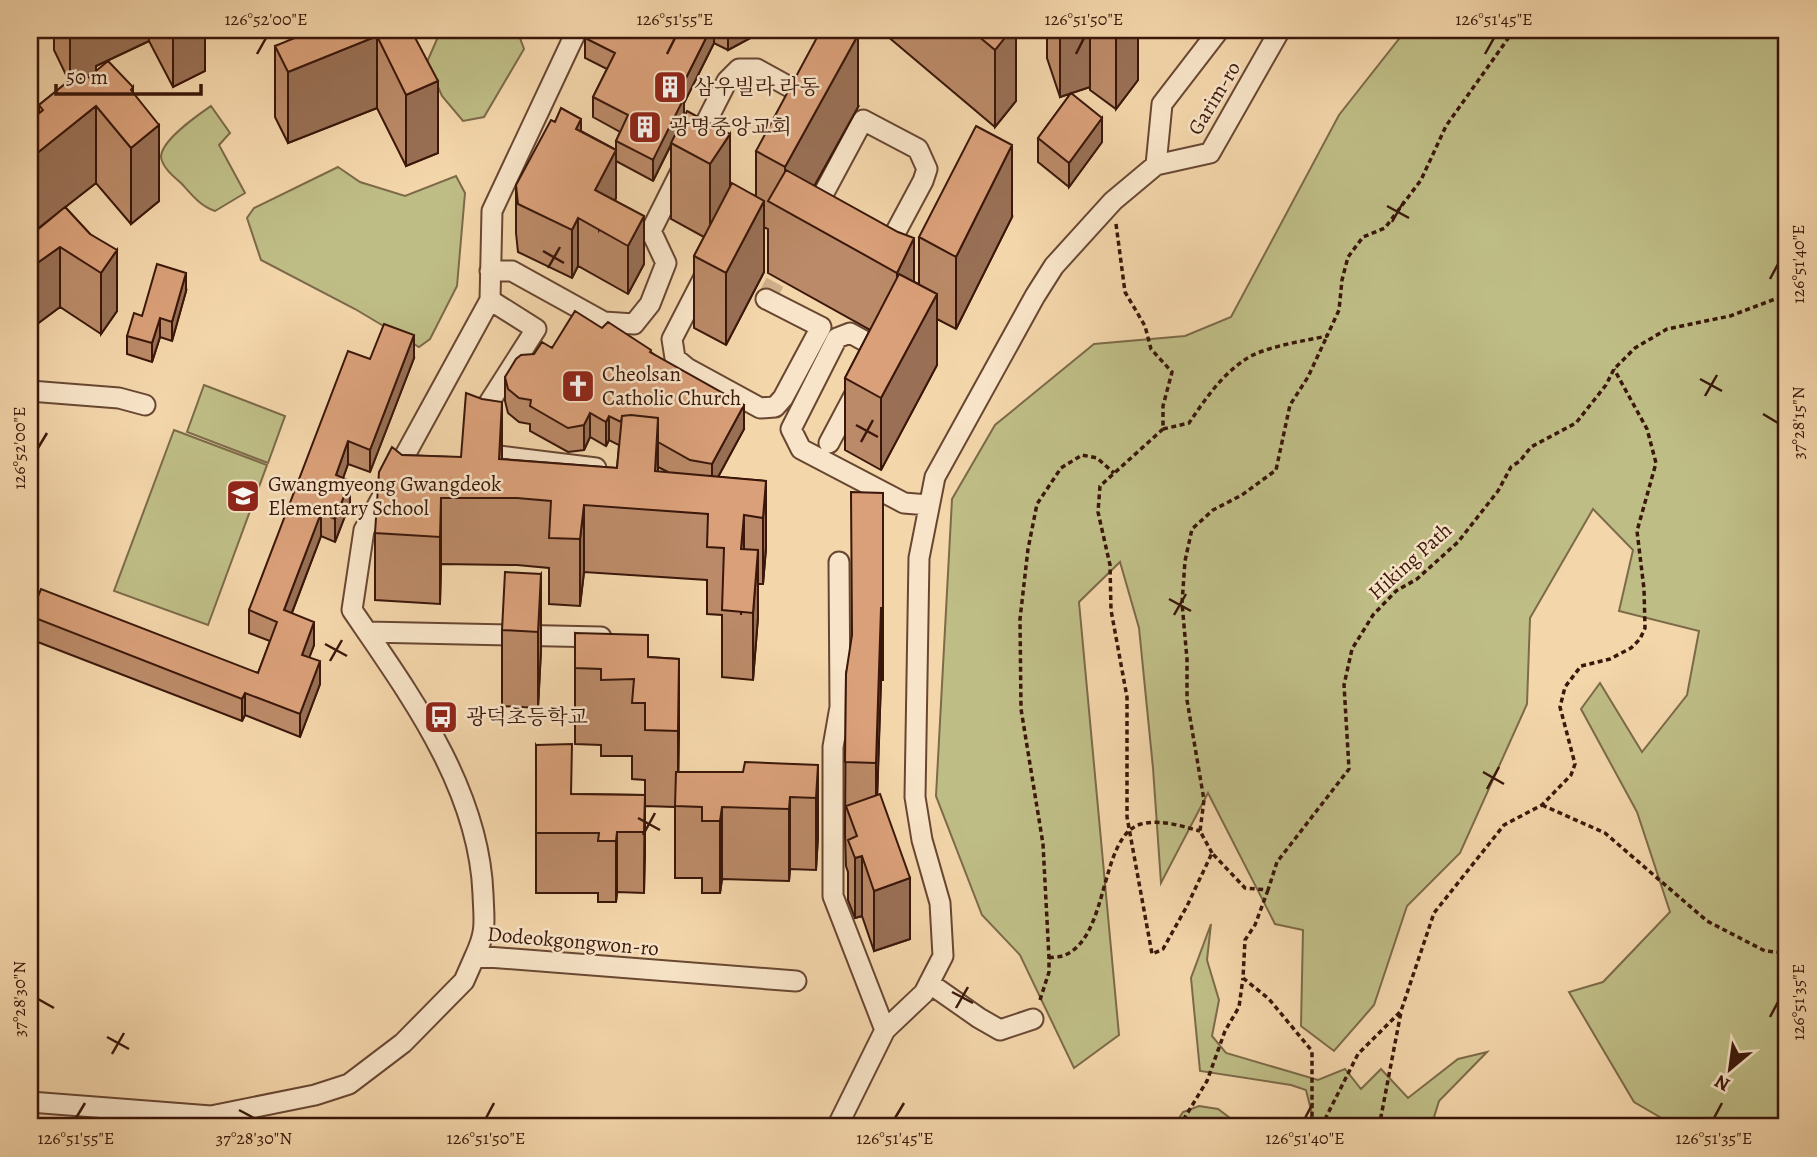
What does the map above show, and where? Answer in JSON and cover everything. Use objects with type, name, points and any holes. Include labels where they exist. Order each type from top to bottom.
[{"type":"street","name":"Dodeokgongwon-ro","points":[[577,30],[492,211],[490,300],[365,530],[352,610],[409,693],[464,798],[482,863],[485,934],[475,956],[796,982]]},
{"type":"street","points":[[625,30],[657,46],[665,30]]},
{"type":"street","name":"Garim-ro","points":[[1219,30],[1162,104],[1156,165],[1210,153],[1280,30]]},
{"type":"street","points":[[490,271],[512,271],[604,322],[634,324],[650,304],[666,263],[651,231],[727,81],[739,69],[757,69],[797,91],[802,104],[790,127]]},
{"type":"street","points":[[800,236],[863,120],[918,149],[927,169],[878,263]]},
{"type":"street","points":[[837,1127],[885,1030],[924,993],[943,956],[940,903],[922,839],[915,797],[919,558],[935,477],[1054,266],[1113,201],[1156,165]]},
{"type":"street","points":[[714,257],[672,339],[675,358],[687,368],[760,408],[775,407],[783,398],[821,327],[766,299]]},
{"type":"street","points":[[490,300],[536,329],[466,438],[483,454],[612,470]]},
{"type":"street","points":[[829,443],[875,355],[870,344],[850,333],[837,338],[791,429],[801,449],[904,503],[928,505]]},
{"type":"street","points":[[30,391],[119,398],[145,405]]},
{"type":"street","points":[[839,562],[840,707],[833,747],[833,896],[885,1030]]},
{"type":"street","points":[[368,632],[619,637]]},
{"type":"street","points":[[30,1102],[211,1116],[315,1095],[349,1084],[402,1043],[438,1008],[464,981],[475,956]]},
{"type":"street","points":[[929,982],[1000,1030],[1033,1019]]},
{"type":"path","points":[[1268,890],[1245,888],[1212,853],[1200,831],[1204,800],[1187,700],[1187,659],[1182,603],[1185,561],[1192,529],[1213,510],[1241,495],[1276,470],[1290,405],[1308,377],[1339,310],[1348,257],[1363,237],[1385,228],[1421,180],[1446,125],[1514,30]]},
{"type":"path","points":[[1113,201],[1125,292],[1146,326],[1151,349],[1172,372],[1163,406],[1163,429]]},
{"type":"path","name":"Hiking Path","points":[[1179,1127],[1207,1082],[1226,1031],[1239,1007],[1245,940],[1255,925],[1277,862],[1349,769],[1344,685],[1352,649],[1373,615],[1396,591],[1417,579],[1458,542],[1498,491],[1511,467],[1520,461],[1531,447],[1576,423],[1606,385],[1614,369],[1635,348],[1667,329],[1730,316],[1775,299],[1787,298]]},
{"type":"path","points":[[1212,853],[1163,948],[1152,954],[1127,817],[1127,697],[1111,610],[1110,565],[1098,512],[1100,486],[1163,429],[1188,424],[1212,390],[1244,359],[1284,345],[1327,336]]},
{"type":"path","points":[[1379,1127],[1401,1011],[1434,913],[1504,825],[1542,805],[1571,775],[1574,764],[1560,707],[1565,687],[1581,666],[1610,659],[1631,648],[1646,628],[1637,531],[1656,463],[1647,429],[1614,369]]},
{"type":"path","points":[[1033,1019],[1049,972],[1049,958],[1043,845],[1021,709],[1020,619],[1028,549],[1037,504],[1060,468],[1082,455],[1097,458],[1114,473]]},
{"type":"path","points":[[1542,805],[1605,833],[1707,921],[1765,951],[1787,953]]},
{"type":"path","points":[[1049,958],[1067,954],[1083,940],[1095,918],[1114,857],[1129,831],[1141,824],[1168,822],[1200,831]]},
{"type":"path","points":[[1243,978],[1269,999],[1312,1051],[1312,1127]]},
{"type":"path","points":[[1321,1127],[1358,1054],[1401,1011]]},
{"type":"shaded area","points":[[441,30],[513,30],[518,33],[524,49],[484,117],[463,121],[442,96],[427,62]]},
{"type":"shaded area","points":[[1406,30],[1787,30],[1787,1127],[1677,1127],[1634,1102],[1569,992],[1603,982],[1670,912],[1637,812],[1581,709],[1600,683],[1642,752],[1687,695],[1699,631],[1619,611],[1633,550],[1593,509],[1530,618],[1527,704],[1460,853],[1407,906],[1374,1005],[1334,1051],[1301,1026],[1303,930],[1275,924],[1208,793],[1161,883],[1139,628],[1120,562],[1079,602],[1119,1035],[1074,1068],[1020,955],[982,915],[936,796],[952,499],[995,425],[1094,344],[1185,336],[1231,317],[1339,115]]},
{"type":"shaded area","points":[[211,106],[230,133],[219,145],[245,193],[215,211],[192,195],[166,168],[161,157],[173,136]]},
{"type":"shaded area","points":[[338,167],[360,182],[405,196],[456,176],[465,193],[457,286],[430,339],[419,347],[355,309],[261,260],[247,218],[254,208]]},
{"type":"shaded area","points":[[204,385],[285,416],[268,463],[187,432]]},
{"type":"shaded area","points":[[174,430],[267,465],[208,625],[114,591]]},
{"type":"shaded area","points":[[1211,924],[1207,960],[1219,1000],[1212,1036],[1226,1053],[1318,1080],[1345,1069],[1361,1089],[1381,1069],[1408,1098],[1458,1059],[1487,1052],[1439,1101],[1431,1127],[1307,1127],[1312,1114],[1306,1090],[1291,1085],[1200,1071],[1191,978]]},
{"type":"shaded area","points":[[1199,1106],[1218,1109],[1242,1127],[1173,1127],[1183,1112]]},
{"type":"building","points":[[314,30],[411,30],[438,81],[406,95],[377,36],[288,72],[275,46]]},
{"type":"building","points":[[590,30],[640,30],[657,38],[668,30],[710,30],[678,94],[684,98],[653,160],[616,141],[628,115],[593,97],[615,53],[585,38]]},
{"type":"building","points":[[821,30],[850,30],[858,35],[785,167],[756,151]]},
{"type":"building","points":[[971,30],[1011,30],[995,50]]},
{"type":"building","points":[[108,61],[133,87],[131,90],[159,125],[131,148],[96,106],[31,158],[30,121],[43,110],[39,105],[71,79],[79,85]]},
{"type":"building","points":[[1071,93],[1102,118],[1069,163],[1038,138]]},
{"type":"building","points":[[561,108],[581,119],[576,129],[616,150],[595,190],[644,216],[628,246],[578,218],[572,230],[518,204],[516,185],[551,120],[555,122]]},
{"type":"building","points":[[687,111],[730,134],[710,164],[671,143]]},
{"type":"building","points":[[976,126],[1012,145],[956,257],[919,237]]},
{"type":"building","points":[[786,170],[898,232],[914,238],[897,273],[768,201]]},
{"type":"building","points":[[732,183],[764,201],[726,273],[694,256]]},
{"type":"building","points":[[65,207],[90,234],[117,250],[101,273],[60,247],[33,266],[30,262],[30,236]]},
{"type":"building","points":[[157,264],[186,273],[172,322],[160,318],[152,343],[127,336],[134,313],[142,316]]},
{"type":"building","points":[[899,274],[937,294],[881,398],[845,378]]},
{"type":"building","points":[[575,311],[602,328],[608,322],[651,350],[650,352],[744,405],[712,464],[690,460],[658,442],[658,418],[631,415],[622,416],[621,422],[609,416],[606,422],[590,413],[584,425],[568,428],[530,406],[531,400],[519,398],[508,389],[505,377],[516,359],[521,355],[534,354],[542,342],[552,348]]},
{"type":"building","points":[[384,324],[414,335],[370,450],[348,441],[336,475],[350,481],[335,519],[321,513],[284,610],[314,622],[302,655],[320,661],[300,714],[245,693],[242,699],[30,616],[41,589],[258,673],[277,622],[249,610],[348,351],[370,359]]},
{"type":"building","points":[[466,393],[502,402],[499,459],[617,468],[622,416],[631,415],[658,418],[655,471],[766,481],[763,518],[744,515],[741,549],[758,550],[753,613],[722,610],[724,548],[707,547],[708,514],[584,505],[580,539],[549,538],[551,501],[441,498],[440,537],[375,533],[379,472],[392,447],[402,455],[461,457]]},
{"type":"building","points":[[851,492],[883,493],[883,608],[876,763],[845,762],[846,674],[852,635]]},
{"type":"building","points":[[505,572],[541,574],[538,632],[502,630]]},
{"type":"building","points":[[575,633],[648,635],[648,657],[679,659],[678,731],[645,730],[645,703],[632,703],[634,679],[601,680],[601,669],[575,668]]},
{"type":"building","points":[[572,744],[571,794],[645,795],[644,832],[617,832],[616,841],[598,841],[599,833],[536,833],[536,745]]},
{"type":"building","points":[[745,762],[818,765],[816,798],[790,797],[789,809],[722,807],[720,821],[702,821],[702,807],[675,806],[676,772],[743,772]]},
{"type":"building","points":[[880,794],[910,878],[874,891],[862,856],[855,858],[848,840],[857,836],[846,806]]},
{"type":"tunnel","points":[[766,299],[789,256]]},
{"type":"place","name":"삼우빌라 라동","points":[[670,87]]},
{"type":"place","name":"광명중앙교회","points":[[645,127]]},
{"type":"place","name":"Cheolsan Catholic Church","points":[[578,386]]},
{"type":"place","name":"Gwangmyeong Gwangdeok Elementary School","points":[[243,496]]},
{"type":"place","name":"광덕초등학교","points":[[441,717]]}]
